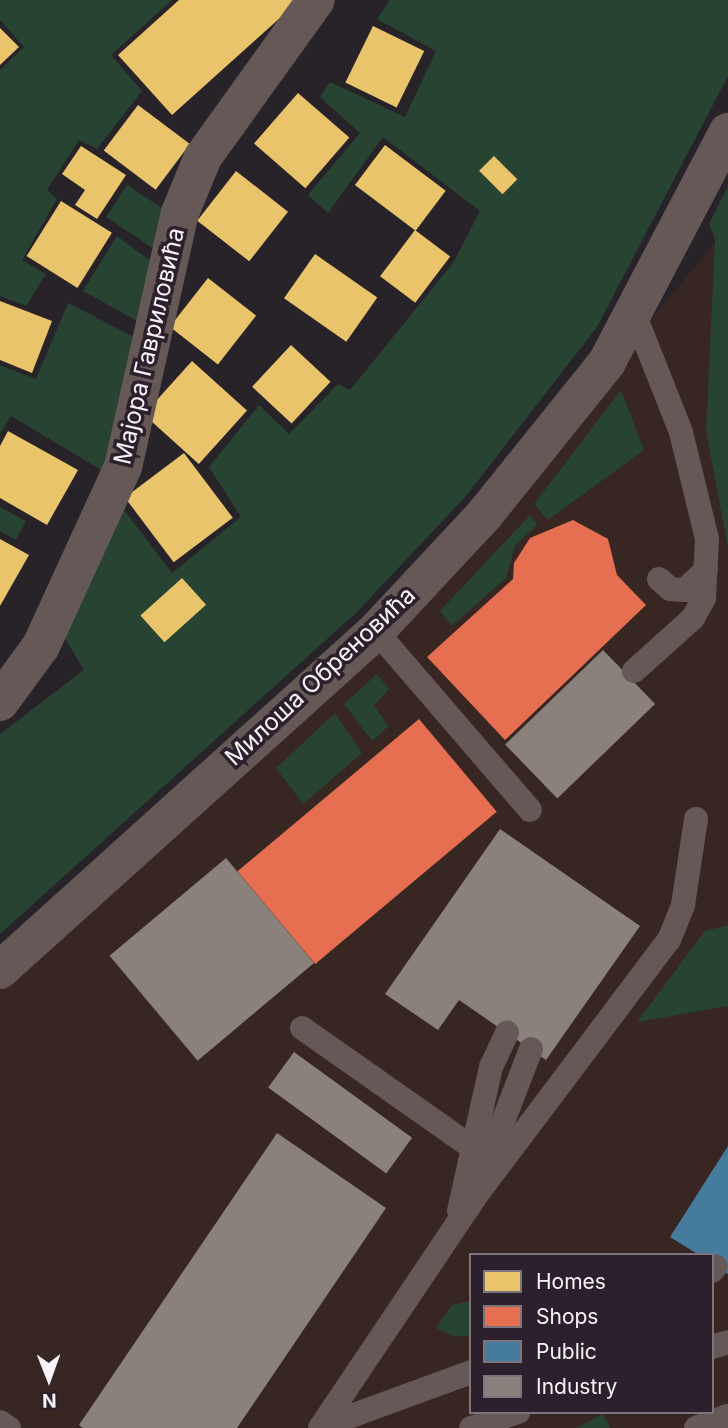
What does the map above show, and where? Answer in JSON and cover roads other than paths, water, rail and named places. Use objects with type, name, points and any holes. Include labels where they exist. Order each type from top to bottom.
[{"type":"street","name":"Мајора Гавриловића","points":[[0,702],[41,646],[123,467],[180,213],[203,157],[316,0]]},
{"type":"street","name":"Милоша Обреновића","points":[[0,970],[376,631],[485,514],[607,362],[635,316],[728,132]]},
{"type":"lane","points":[[634,671],[693,618],[705,598],[707,539],[681,432],[635,316]]},
{"type":"lane","points":[[659,579],[670,589],[685,590],[706,570]]},
{"type":"lane","points":[[376,631],[530,810]]},
{"type":"lane","points":[[320,1428],[475,1197],[668,940],[683,905],[696,819]]},
{"type":"lane","points":[[302,1028],[474,1148]]},
{"type":"lane","points":[[454,1228],[491,1067],[507,1034]]},
{"type":"lane","points":[[475,1197],[530,1049]]},
{"type":"lane","points":[[320,1428],[469,1373]]},
{"type":"lane","points":[[471,1428],[512,1414]]},
{"type":"lane","points":[[696,1428],[728,1416]]},
{"type":"lane","points":[[0,1422],[9,1428]]}]
